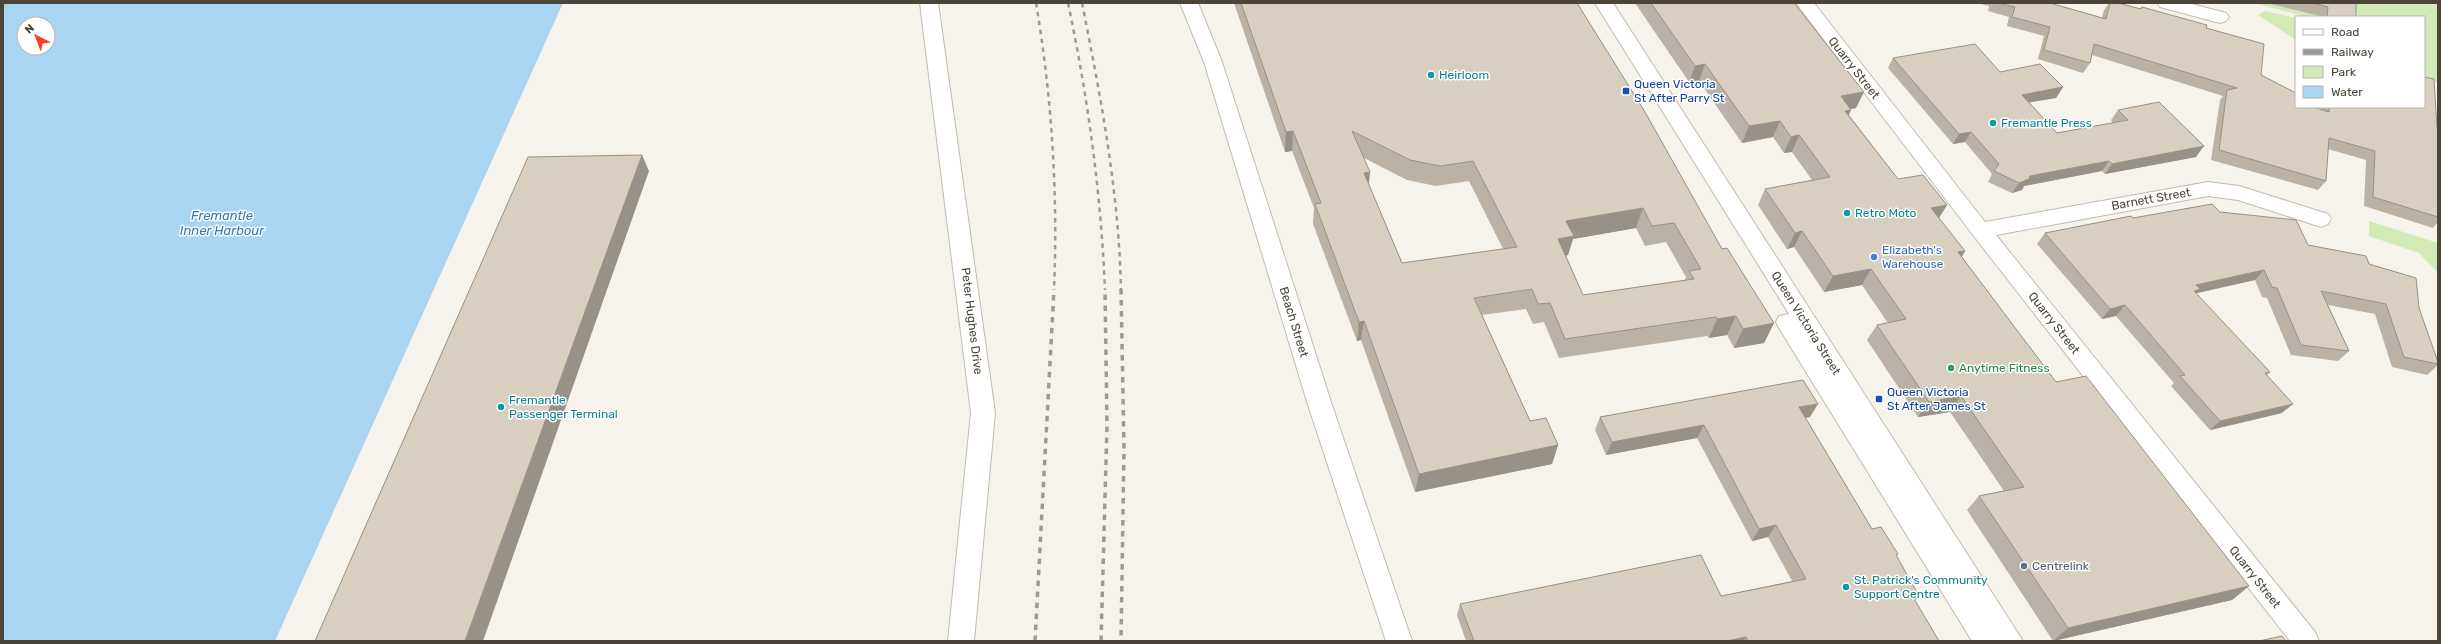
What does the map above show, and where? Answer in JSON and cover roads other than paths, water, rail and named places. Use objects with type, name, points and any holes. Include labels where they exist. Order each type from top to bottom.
[{"type":"street","name":"Peter Hughes Drive","points":[[930,3],[983,413],[961,641]]},
{"type":"street","name":"Beach Street","points":[[1189,3],[1213,62],[1323,413],[1399,641]]},
{"type":"street","name":"Queen Victoria Street","points":[[1588,3],[1987,641]]},
{"type":"street","name":"Queen Victoria Street","points":[[1604,3],[1986,607],[2010,641]]},
{"type":"street","name":"Quarry Street","points":[[1804,3],[1980,230],[2306,641]]},
{"type":"street","points":[[2166,3],[2220,17]]},
{"type":"street","name":"Barnett Street","points":[[1980,230],[2208,190],[2239,193],[2320,219]]},
{"type":"water","name":"Fremantle Inner Harbour","points":[[3,3],[563,3],[275,641],[3,641]]},
{"type":"railway","points":[[1036,3],[1042,39],[1050,110],[1055,218],[1054,290]]},
{"type":"railway","points":[[1068,3],[1082,74],[1097,182],[1105,290]]},
{"type":"railway","points":[[1082,3],[1096,74],[1113,182],[1120,254],[1121,290]]},
{"type":"railway","points":[[1035,641],[1054,289]]},
{"type":"railway","points":[[1101,641],[1107,426],[1105,289]]},
{"type":"railway","points":[[1121,289],[1124,448],[1121,641]]},
{"type":"place","name":"Heirloom","points":[[1431,75]]},
{"type":"place","name":"Queen Victoria St After Parry St","points":[[1626,91]]},
{"type":"place","name":"Fremantle Press","points":[[1993,123]]},
{"type":"place","name":"Retro Moto","points":[[1847,213]]},
{"type":"place","name":"Elizabeth's Warehouse","points":[[1874,257]]},
{"type":"place","name":"Anytime Fitness","points":[[1951,368]]},
{"type":"place","name":"Queen Victoria St After James St","points":[[1879,399]]},
{"type":"place","name":"Fremantle Passenger Terminal","points":[[501,407]]},
{"type":"place","name":"Centrelink","points":[[2024,566]]},
{"type":"place","name":"St. Patrick's Community Support Centre","points":[[1846,587]]}]
